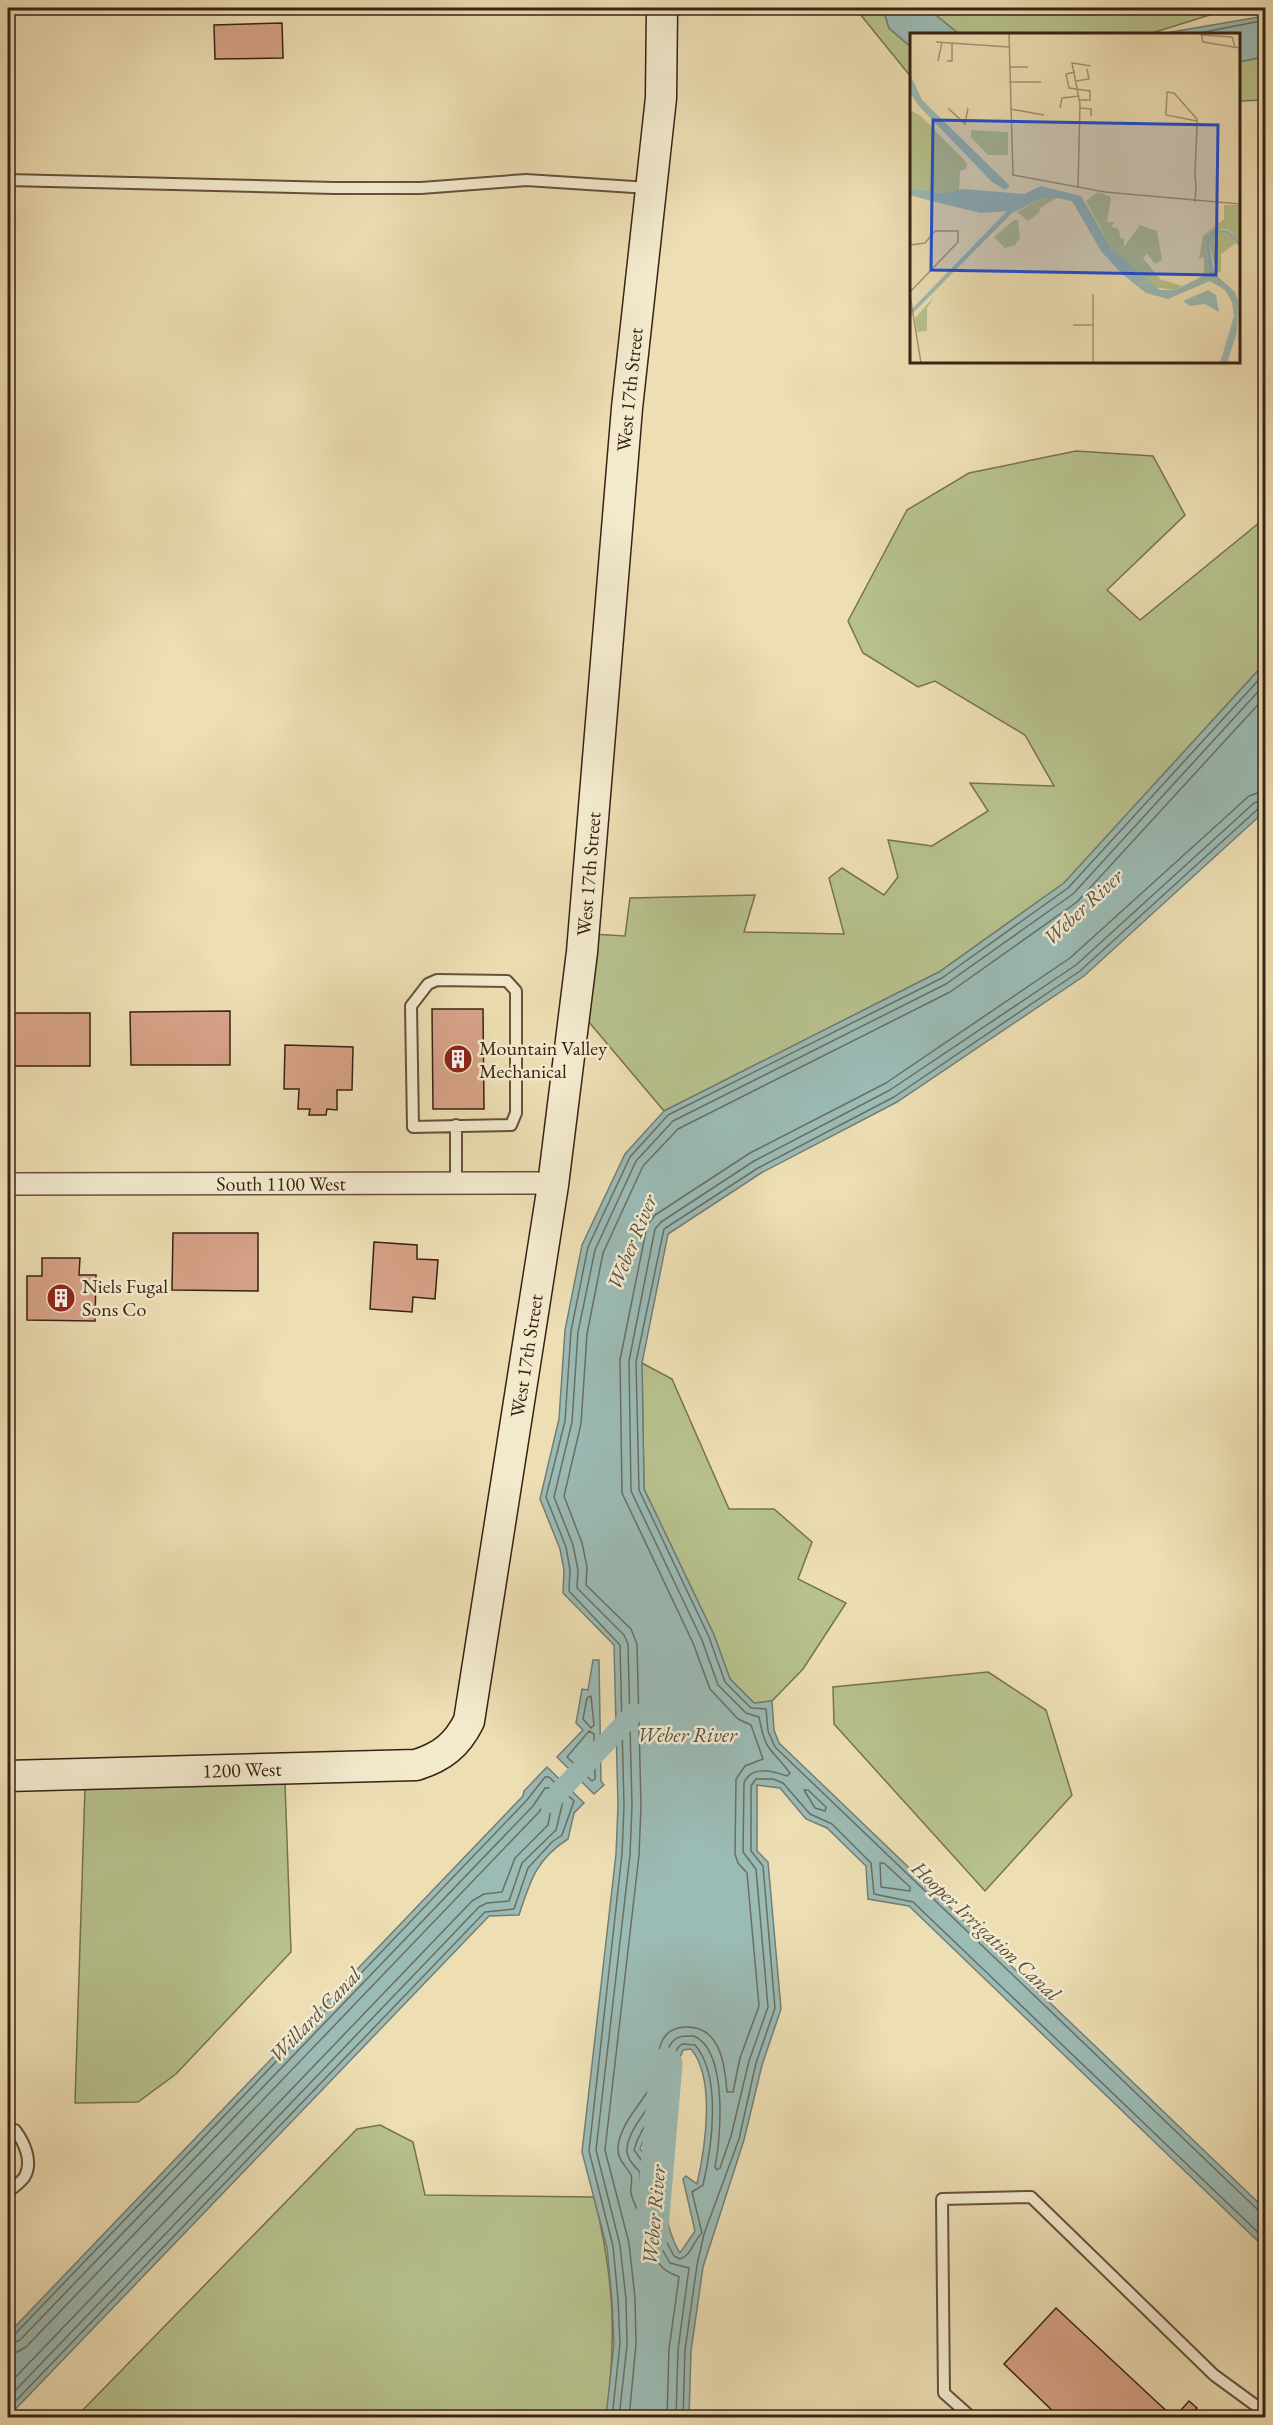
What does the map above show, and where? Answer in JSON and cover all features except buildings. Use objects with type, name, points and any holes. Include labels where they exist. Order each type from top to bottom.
[{"type":"street","name":"West 17th Street","points":[[464,1733],[473,1706],[553,1185],[582,952],[627,408],[661,99],[662,8]]},
{"type":"street","name":"South 1100 West","points":[[8,1184],[456,1183],[553,1185]]},
{"type":"street","name":"1200 West","points":[[8,1776],[416,1765],[440,1756],[458,1742],[464,1733]]},
{"type":"lane","points":[[8,180],[421,188],[526,180],[652,188]]},
{"type":"lane","points":[[437,980],[507,981],[516,990],[514,1120],[511,1125],[456,1125],[413,1127],[411,1006],[428,984],[437,980]]},
{"type":"lane","points":[[456,1125],[456,1183]]},
{"type":"lane","points":[[8,2193],[25,2175],[27,2158],[23,2141],[11,2131]]},
{"type":"lane","points":[[972,2418],[944,2393],[942,2199],[1031,2198],[1214,2375],[1266,2413]]},
{"type":"green space","points":[[855,8],[883,8],[889,28],[910,46],[910,76]]},
{"type":"green space","points":[[927,8],[1232,8],[1152,33],[958,33]]},
{"type":"green space","points":[[1258,58],[1265,100],[1240,101],[1240,62]]},
{"type":"green space","points":[[1076,451],[1153,456],[1185,515],[1107,590],[1140,620],[1265,518],[1265,663],[1064,883],[939,972],[664,1111],[583,1015],[592,934],[625,936],[630,898],[755,895],[744,932],[844,934],[829,878],[842,868],[884,895],[898,877],[888,840],[932,846],[988,811],[970,783],[1054,786],[1025,735],[935,681],[918,687],[863,653],[848,621],[907,510],[969,473]]},
{"type":"green space","points":[[642,1363],[672,1379],[729,1509],[774,1509],[812,1542],[798,1579],[846,1603],[803,1669],[772,1701],[754,1703],[730,1679],[714,1635],[644,1489]]},
{"type":"green space","points":[[988,1672],[1046,1710],[1072,1795],[985,1891],[834,1724],[833,1687]]},
{"type":"green space","points":[[285,1784],[291,1952],[176,2074],[138,2102],[75,2103],[85,1787]]},
{"type":"green space","points":[[380,2125],[413,2142],[425,2195],[594,2197],[606,2253],[612,2307],[612,2360],[606,2417],[75,2418],[357,2129]]},
{"type":"water","points":[[883,8],[927,8],[958,33],[910,33],[910,46],[889,28]]},
{"type":"water","points":[[1265,13],[1265,99],[1258,58],[1240,62],[1240,33],[1166,33],[1259,17]]},
{"type":"water","points":[[1265,663],[1265,811],[1084,976],[897,1102],[761,1173],[668,1234],[642,1363],[644,1489],[714,1635],[730,1679],[754,1703],[772,1701],[774,1730],[779,1743],[1265,2209],[1265,2248],[909,1906],[868,1899],[866,1866],[827,1828],[806,1819],[780,1788],[757,1785],[757,1851],[768,1862],[781,2009],[762,2065],[744,2140],[703,2267],[691,2351],[689,2417],[606,2417],[614,2344],[612,2300],[607,2248],[582,2152],[616,1854],[618,1806],[614,1645],[563,1593],[564,1570],[560,1549],[540,1499],[559,1419],[565,1330],[582,1245],[625,1154],[664,1111],[939,972],[1064,883]],"holes":[[[691,2049],[699,2062],[706,2095],[705,2134],[697,2184],[686,2176],[683,2179],[695,2231],[680,2253],[673,2240],[657,2193],[654,2166],[640,2149],[652,2121],[669,2102],[680,2074],[679,2060],[683,2050]]]},
{"type":"water","points":[[593,1660],[599,1660],[601,1781],[604,1785],[594,1794],[557,1757],[583,1730],[576,1723],[582,1689],[588,1690]]},
{"type":"water","points":[[547,1767],[584,1803],[574,1813],[568,1839],[541,1863],[519,1915],[489,1916],[8,2417],[8,2334],[523,1796],[524,1791]]},
{"type":"waterway","name":"Willard Canal","points":[[549,1803],[634,1713]]},
{"type":"waterway","name":"Weber River","points":[[651,2239],[666,2064]]},
{"type":"place","name":"Mountain Valley Mechanical","points":[[458,1059]]},
{"type":"place","name":"Niels Fugal Sons Co","points":[[61,1298]]},
{"type":"water label","name":"Hooper Irrigation Canal","points":[[986,1931]]}]
